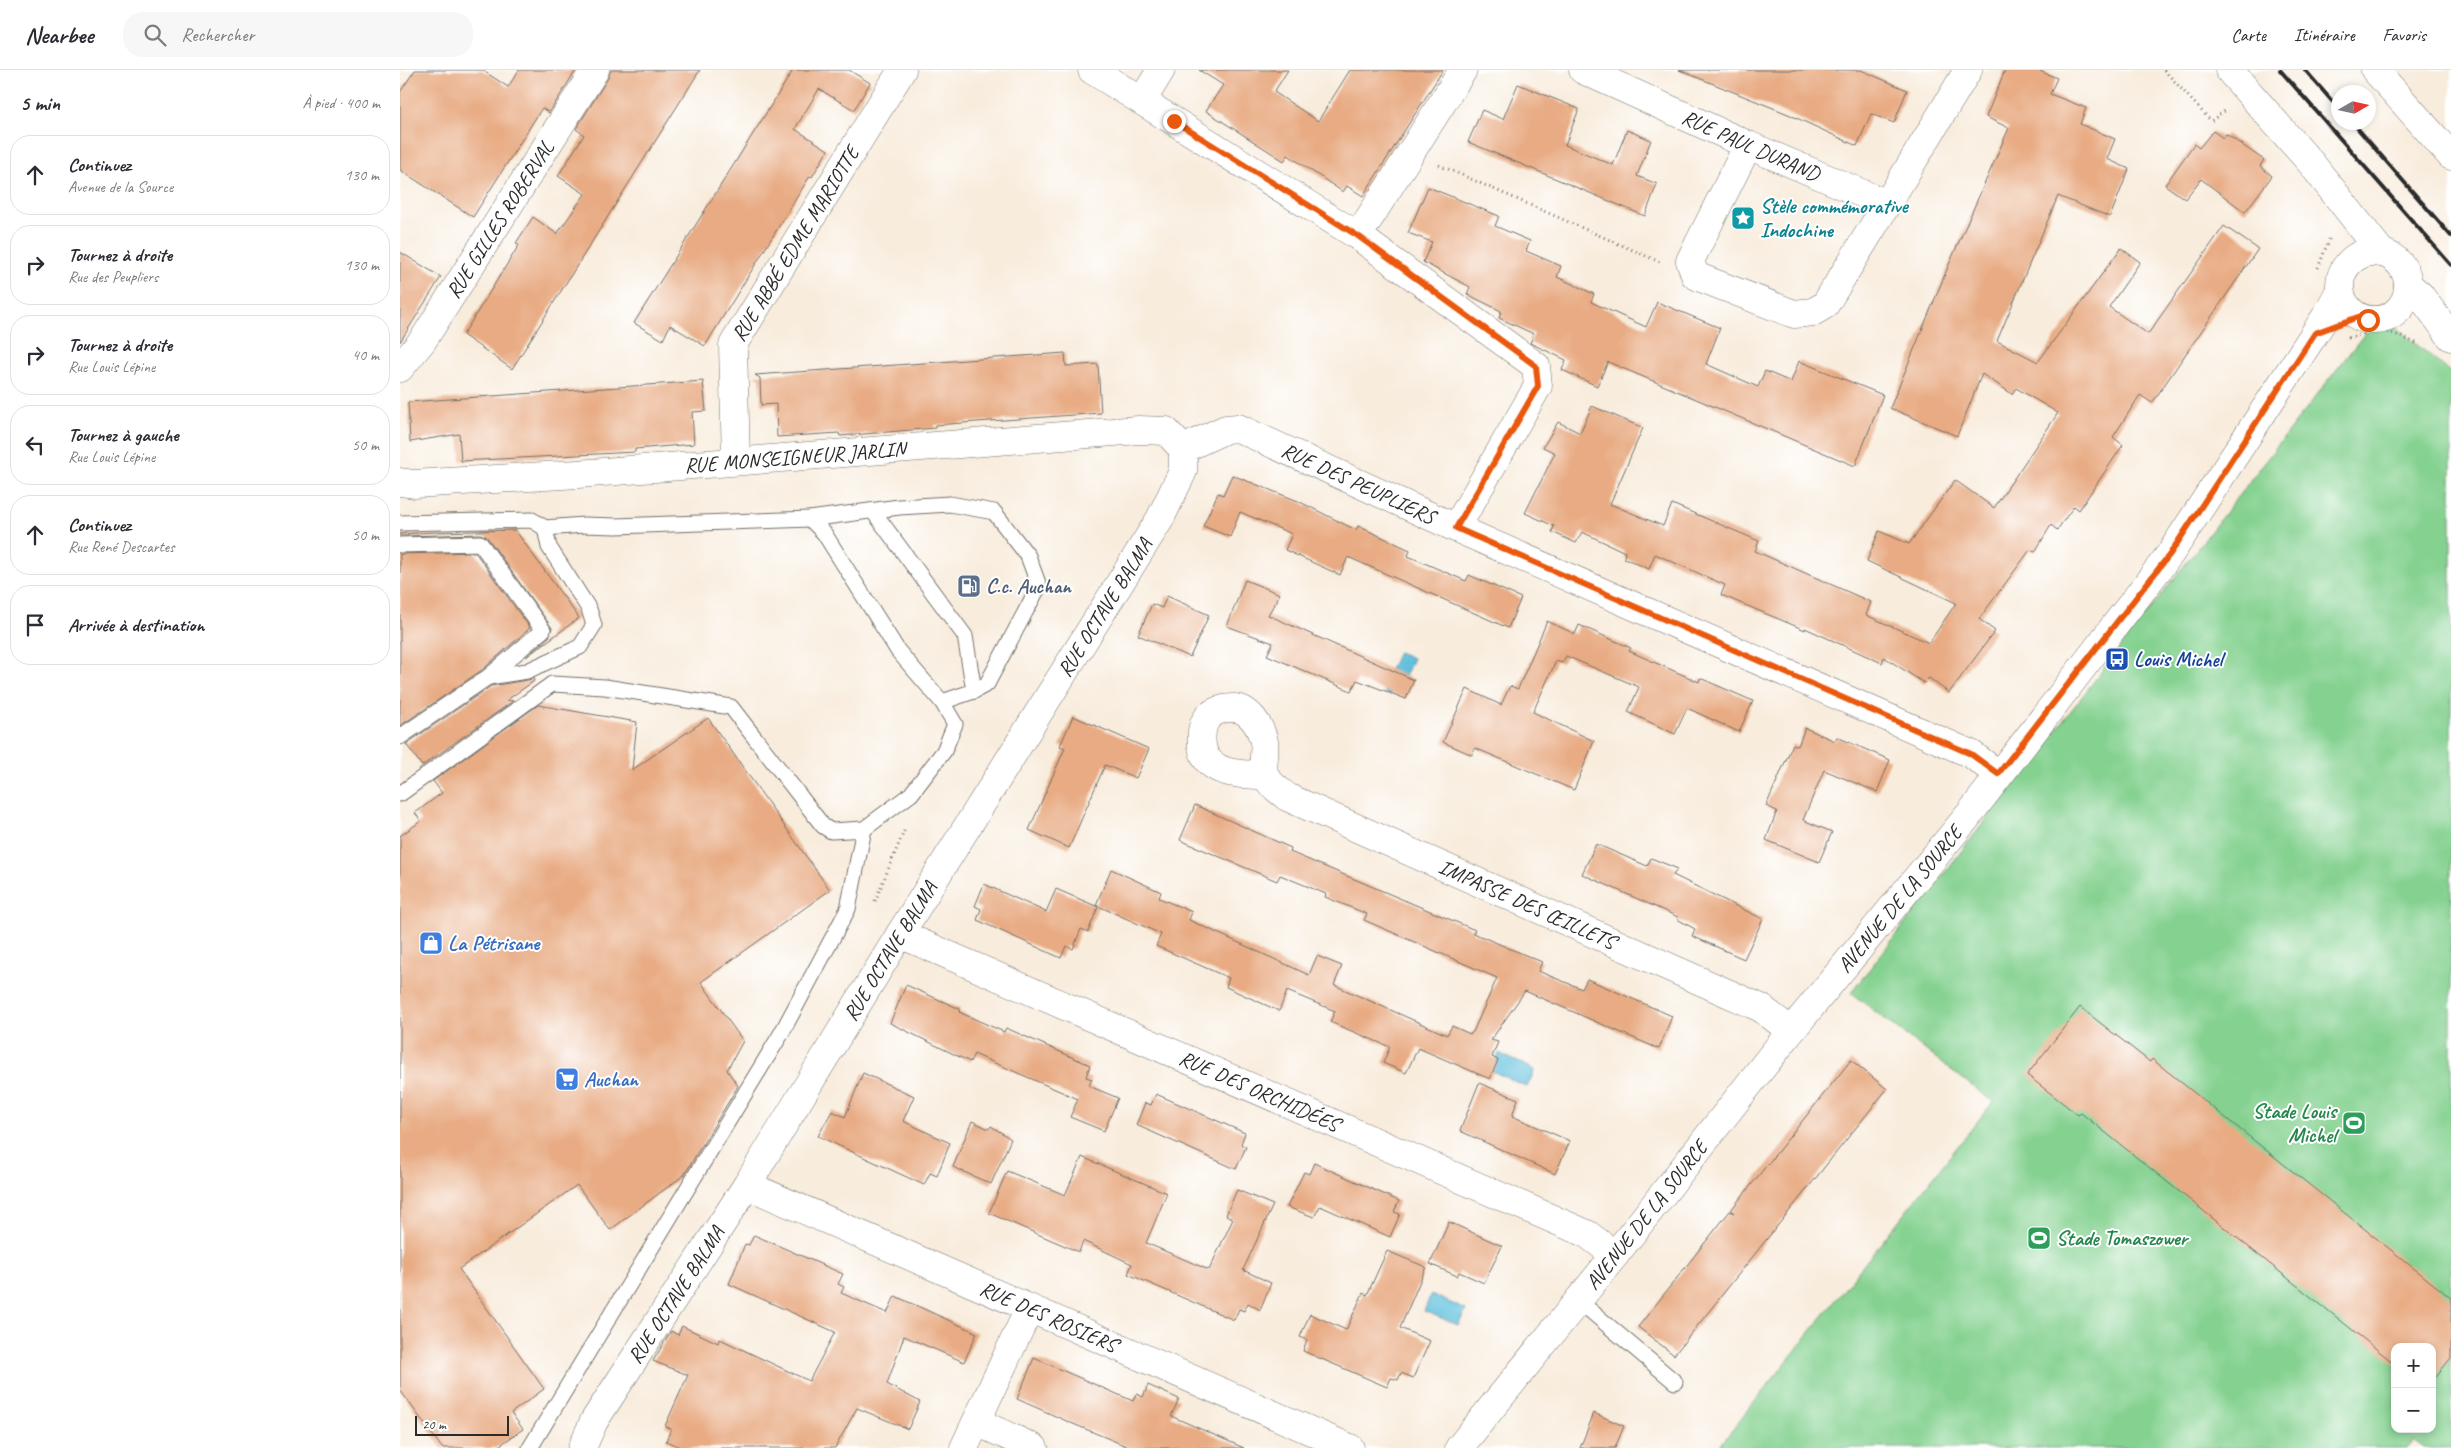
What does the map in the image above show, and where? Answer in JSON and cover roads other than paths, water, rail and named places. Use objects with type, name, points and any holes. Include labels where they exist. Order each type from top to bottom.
[{"type":"street","name":"RUE GILLES ROBERVAL","points":[[400,368],[423,340],[595,70]]},
{"type":"street","name":"RUE ABBÉ EDME MARIOTTE","points":[[736,460],[733,345],[902,70]]},
{"type":"street","points":[[1092,70],[1358,236],[1536,366],[1538,386],[1456,528]]},
{"type":"street","points":[[1142,101],[1161,70]]},
{"type":"street","points":[[1358,236],[1412,154],[1463,70]]},
{"type":"street","name":"RUE PAUL DURAND","points":[[1582,70],[1748,146],[1887,204]]},
{"type":"street","points":[[1748,146],[1693,253],[1690,261],[1692,270],[1695,275],[1701,278],[1794,314],[1813,312],[1825,305],[1968,70]]},
{"type":"street","points":[[2229,70],[2311,163],[2382,253],[2400,264],[2406,274],[2408,285],[2404,303],[2390,317],[2368,320],[2352,328],[2315,333]]},
{"type":"street","points":[[2375,70],[2451,156]]},
{"type":"street","points":[[2350,212],[2355,243],[2350,262]]},
{"type":"street","points":[[2352,328],[2350,310],[2343,301],[2340,290],[2344,270],[2350,262],[2359,256],[2370,252],[2382,253]]},
{"type":"street","points":[[2408,285],[2420,295],[2451,338]]},
{"type":"street","name":"AVENUE DE LA SOURCE","points":[[1459,1448],[1615,1255],[1791,1031],[1968,816],[1998,774],[2170,554],[2315,333],[2340,290]]},
{"type":"street","points":[[2398,311],[2451,338]]},
{"type":"street","name":"RUE DES PEUPLIERS","points":[[1183,449],[1226,429],[1238,428],[1456,528],[1971,754],[1998,774]]},
{"type":"street","name":"RUE MONSEIGNEUR JARLIN","points":[[400,482],[414,484],[578,474],[736,460],[1139,430],[1166,431],[1183,449]]},
{"type":"street","name":"RUE OCTAVE BALMA","points":[[582,1448],[594,1421],[747,1185],[900,934],[1160,519],[1182,471],[1183,449]]},
{"type":"street","name":"IMPASSE DES ŒILLETS","points":[[1265,775],[1287,797],[1762,1008],[1791,1031]]},
{"type":"street","name":"RUE DES ORCHIDÉES","points":[[900,934],[1587,1234],[1615,1255]]},
{"type":"street","name":"RUE DES ROSIERS","points":[[747,1185],[1350,1448]]},
{"type":"street","points":[[964,1448],[1029,1309]]},
{"type":"street","points":[[977,1422],[1034,1448]]},
{"type":"lane","points":[[400,523],[532,520],[545,528],[584,524],[616,526],[810,519],[873,510],[950,504],[994,512],[1028,556],[1039,586],[987,684],[974,691],[942,702]]},
{"type":"lane","points":[[873,510],[965,636],[974,691]]},
{"type":"lane","points":[[400,794],[407,786],[552,684],[605,687],[731,707],[823,826],[831,831],[864,829],[911,794],[944,751],[955,724],[942,702],[898,651],[824,533],[810,519]]},
{"type":"lane","points":[[488,678],[527,670],[580,647],[594,625],[589,609],[549,547],[545,528]]},
{"type":"lane","points":[[400,545],[480,542],[543,630],[488,678],[400,737]]},
{"type":"lane","points":[[530,1448],[794,1009],[848,908],[864,829]]},
{"type":"lane","points":[[1578,1301],[1676,1382]]},
{"type":"water","points":[[1398,652],[1413,658],[1399,691],[1395,690],[1390,695],[1385,693],[1385,686],[1383,685]]},
{"type":"water","points":[[1499,1053],[1535,1070],[1527,1087],[1492,1071]]},
{"type":"water","points":[[1431,1294],[1466,1310],[1458,1325],[1424,1311]]},
{"type":"railway","points":[[2280,70],[2451,265]]},
{"type":"railway","points":[[2305,70],[2331,100]]},
{"type":"railway","points":[[2359,130],[2451,236]]},
{"type":"place","name":"Stèle commémorative Indochine","points":[[1743,218]]},
{"type":"place","name":"C.c. Auchan","points":[[969,586]]},
{"type":"place","name":"Louis Michel","points":[[2117,659]]},
{"type":"place","name":"La Pétrisane","points":[[431,943]]},
{"type":"place","name":"Auchan","points":[[567,1079]]},
{"type":"place","name":"Stade Louis Michel","points":[[2354,1123]]},
{"type":"place","name":"Stade Tomaszower","points":[[2039,1238]]}]
